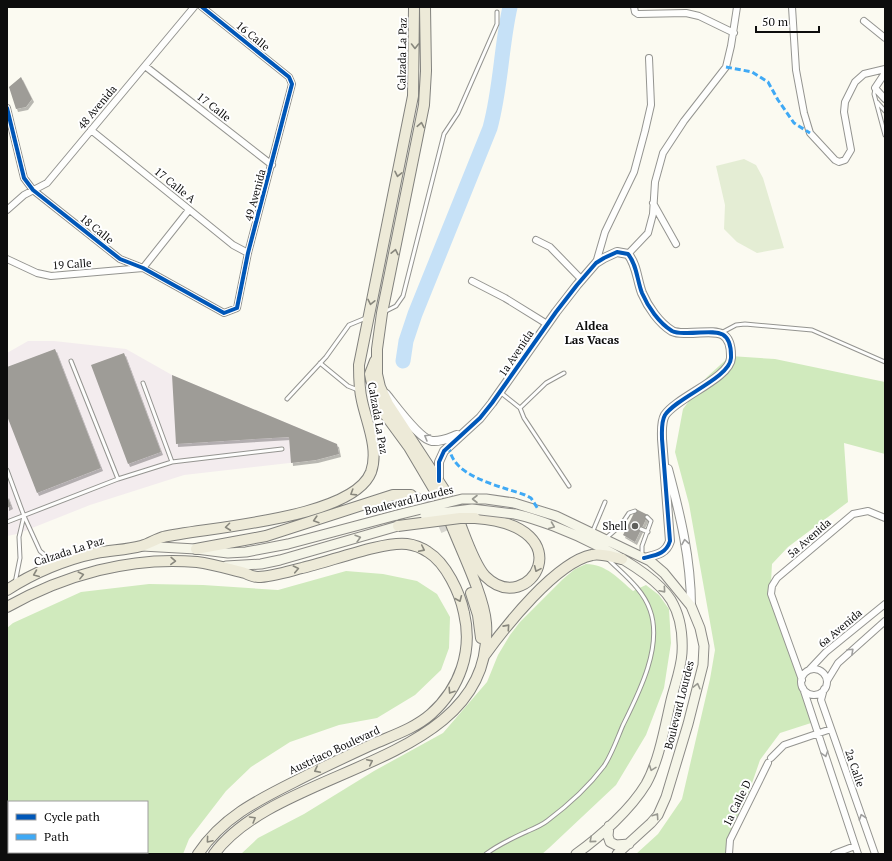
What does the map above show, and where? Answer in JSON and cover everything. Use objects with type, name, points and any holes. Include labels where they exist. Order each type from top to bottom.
[{"type":"main road","name":"Calzada La Paz","points":[[11,588],[57,566],[94,554],[141,546],[161,537],[260,523],[322,505],[349,496],[360,488],[370,474],[374,462],[373,444],[361,395],[360,361],[413,96],[414,7]]},
{"type":"main road","name":"Calzada La Paz","points":[[376,357],[380,387],[388,404],[439,481],[443,495],[376,402],[370,374],[376,357],[382,313],[424,105],[426,71],[425,7]]},
{"type":"main road","points":[[196,549],[261,537],[393,495],[411,495]]},
{"type":"main road","name":"Boulevard Lourdes","points":[[141,546],[196,549],[228,554],[267,549],[458,500],[480,498],[514,503],[538,509],[643,557],[664,573],[692,606],[700,628],[704,654],[690,716],[673,776],[662,807],[651,823],[617,854]]},
{"type":"main road","name":"Boulevard Lourdes","points":[[213,565],[243,566],[280,560],[398,526],[425,515],[464,509],[515,514],[555,527],[622,559],[644,572],[655,581],[672,601],[680,625],[682,652],[680,665],[660,742],[646,783],[636,798],[609,826],[576,854]]},
{"type":"main road","points":[[214,854],[237,830],[266,811],[403,746],[438,725],[451,713],[471,688],[478,674],[483,658],[486,635],[485,613],[452,525],[487,578],[500,586],[513,588],[524,584],[532,577],[540,560],[537,547],[532,537],[520,529],[507,524],[475,518],[460,518],[398,526]]},
{"type":"main road","name":"Austriaco Boulevard","points":[[198,854],[220,827],[248,806],[333,762],[423,721],[448,695],[458,679],[466,655],[466,622],[463,609],[452,583],[445,569],[438,560],[428,552],[414,545],[401,544],[381,547],[322,564],[258,577],[213,565]]},
{"type":"main road","points":[[483,658],[503,631],[558,573],[584,557],[604,555],[622,559]]},
{"type":"main road","points":[[7,607],[50,585],[106,569],[162,560],[213,565]]},
{"type":"main road","points":[[609,826],[608,836],[610,842],[616,845],[629,844]]},
{"type":"street","name":"48 Avenida","points":[[7,210],[24,195],[47,182],[194,7]]},
{"type":"street","name":"16 Calle","points":[[202,7],[291,80]]},
{"type":"street","points":[[634,7],[635,12],[638,14],[686,13],[699,16],[734,33]]},
{"type":"street","points":[[643,557],[664,552],[668,548],[670,541],[662,433],[665,415],[681,401],[719,375],[730,364],[729,340],[721,332],[675,332],[666,327],[652,311],[643,294],[635,268],[628,254],[648,233],[653,214],[655,182],[662,153],[684,121],[726,67],[734,33],[737,7]]},
{"type":"street","points":[[792,7],[796,70],[804,113],[810,133],[835,160],[839,162],[845,160],[851,150],[844,112],[845,102],[855,82],[864,74],[885,69]]},
{"type":"street","points":[[864,21],[885,38]]},
{"type":"street","points":[[596,263],[606,232],[634,172],[645,131],[651,105],[649,58]]},
{"type":"street","name":"17 Calle","points":[[145,66],[272,165]]},
{"type":"street","points":[[885,73],[875,88],[885,99]]},
{"type":"street","name":"49 Avenida","points":[[231,312],[236,308],[248,253],[292,84],[291,80]]},
{"type":"street","name":"18 Calle","points":[[7,108],[24,178],[33,190],[120,259],[143,268],[224,313],[231,312]]},
{"type":"street","name":"17 Calle A","points":[[91,130],[233,245],[248,253]]},
{"type":"street","points":[[653,203],[676,244]]},
{"type":"street","points":[[143,268],[190,210]]},
{"type":"street","points":[[536,240],[550,247],[582,280]]},
{"type":"street","name":"1a Avenida","points":[[439,481],[439,462],[442,453],[480,418],[547,324],[596,263],[617,252],[628,254]]},
{"type":"street","name":"19 Calle","points":[[7,259],[36,273],[51,276],[143,268]]},
{"type":"street","points":[[472,281],[505,298],[547,324]]},
{"type":"street","name":"1a Avenida","points":[[380,387],[420,433],[428,440],[441,440],[463,433]]},
{"type":"street","points":[[663,449],[681,516],[691,581],[692,606]]},
{"type":"street","name":"5a Avenida","points":[[802,680],[771,594],[772,586],[777,578],[853,514],[868,511],[885,518]]},
{"type":"street","name":"6a Avenida","points":[[809,670],[826,652],[885,604]]},
{"type":"street","points":[[803,688],[807,692],[815,694],[824,689],[826,681],[838,663],[885,621]]},
{"type":"street","points":[[826,681],[824,675],[819,670],[809,670],[805,673],[802,680],[803,688],[858,854]]},
{"type":"street","name":"2a Calle","points":[[824,689],[821,700],[875,854]]},
{"type":"street","points":[[818,734],[831,729]]},
{"type":"street","name":"1a Calle D","points":[[729,854],[730,840],[769,760],[784,745],[818,734]]},
{"type":"street","points":[[834,854],[855,846]]},
{"type":"lane","points":[[382,313],[396,306],[403,296],[444,134],[458,113],[497,24],[497,12]]},
{"type":"lane","points":[[875,88],[876,101],[885,135]]},
{"type":"lane","points":[[876,101],[885,111]]},
{"type":"lane","points":[[288,399],[320,363],[349,326],[368,317]]},
{"type":"lane","points":[[721,332],[736,325],[745,324],[812,330],[885,362]]},
{"type":"lane","points":[[71,361],[118,479]]},
{"type":"lane","points":[[320,363],[361,395]]},
{"type":"lane","points":[[520,408],[546,383],[564,373]]},
{"type":"lane","points":[[144,383],[172,462]]},
{"type":"lane","points":[[500,392],[520,408],[524,418],[569,486]]},
{"type":"lane","points":[[7,522],[118,479],[172,462],[282,449]]},
{"type":"lane","points":[[7,470],[24,516],[40,551],[57,566]]},
{"type":"lane","points":[[592,533],[605,502]]},
{"type":"lane","points":[[605,539],[625,521],[629,513],[635,511]]},
{"type":"lane","points":[[11,588],[20,558],[19,537],[24,516]]},
{"type":"lane","points":[[643,557],[642,546],[651,521],[647,517]]},
{"type":"lane","points":[[625,521],[629,523]]},
{"type":"lane","points":[[641,529],[648,532]]},
{"type":"lane","points":[[486,854],[498,844],[546,823],[590,782],[604,766],[641,686],[652,652],[653,628],[651,611],[637,588],[604,555]]},
{"type":"shaded area","points":[[28,341],[54,341],[126,349],[172,375],[337,444],[339,454],[316,460],[184,475],[90,505],[17,534],[7,536],[7,353]]},
{"type":"green space","points":[[744,159],[756,165],[763,178],[784,248],[757,253],[737,242],[724,229],[725,205],[716,166]]},
{"type":"green space","points":[[730,356],[775,359],[885,382],[885,454],[844,443],[848,502],[788,547],[772,564],[771,582],[811,723],[780,733],[760,760],[729,850],[729,854],[636,854],[658,834],[682,799],[710,679],[715,650],[689,504],[675,452],[683,409],[707,377]]},
{"type":"green space","points":[[586,564],[606,569],[633,591],[646,585],[659,595],[669,609],[671,643],[664,688],[646,735],[616,785],[542,854],[241,854],[258,838],[304,814],[374,771],[443,733],[487,682],[498,655],[520,622],[563,579],[575,569]]},
{"type":"green space","points":[[346,571],[383,574],[417,581],[437,594],[450,617],[449,648],[441,670],[415,695],[377,718],[339,725],[290,742],[251,767],[226,791],[189,839],[183,854],[7,854],[7,628],[13,623],[81,592],[149,584],[203,585],[278,590]]},
{"type":"building","points":[[21,77],[32,99],[26,107],[16,109],[9,87]]},
{"type":"building","points":[[55,349],[101,468],[37,493],[7,416],[7,367]]},
{"type":"building","points":[[124,353],[161,452],[128,464],[91,365]]},
{"type":"building","points":[[172,375],[337,444],[339,454],[316,460],[291,463],[289,437],[176,444]]},
{"type":"building","points":[[7,495],[11,506],[7,508]]},
{"type":"building","name":"Shell","points":[[636,509],[648,515],[635,542],[623,535]]},
{"type":"waterway","points":[[403,361],[406,341],[415,314],[490,128],[494,113],[510,7]]},
{"type":"tunnel","points":[[411,495],[424,500],[433,508],[446,531]]},
{"type":"marked path","points":[[726,67],[752,72],[768,82],[794,123],[810,133]]},
{"type":"marked path","points":[[448,446],[451,455],[459,467],[476,478],[531,498],[538,509]]},
{"type":"cycle path","points":[[7,108],[24,178],[33,190],[120,259],[143,268],[224,313],[237,308],[248,253],[292,84],[289,77],[202,7]]},
{"type":"cycle path","points":[[439,481],[439,462],[444,451],[480,418],[577,285],[596,263],[604,258],[617,252],[628,254],[633,263],[644,298],[654,314],[663,324],[676,333],[711,332],[723,335],[728,339],[731,358],[722,373],[680,401],[665,415],[662,427],[662,439],[670,541],[666,549],[663,551],[656,555],[644,558]]},
{"type":"place","name":"Shell","points":[[635,526]]},
{"type":"district","name":"Aldea Las Vacas","points":[[592,332]]}]
